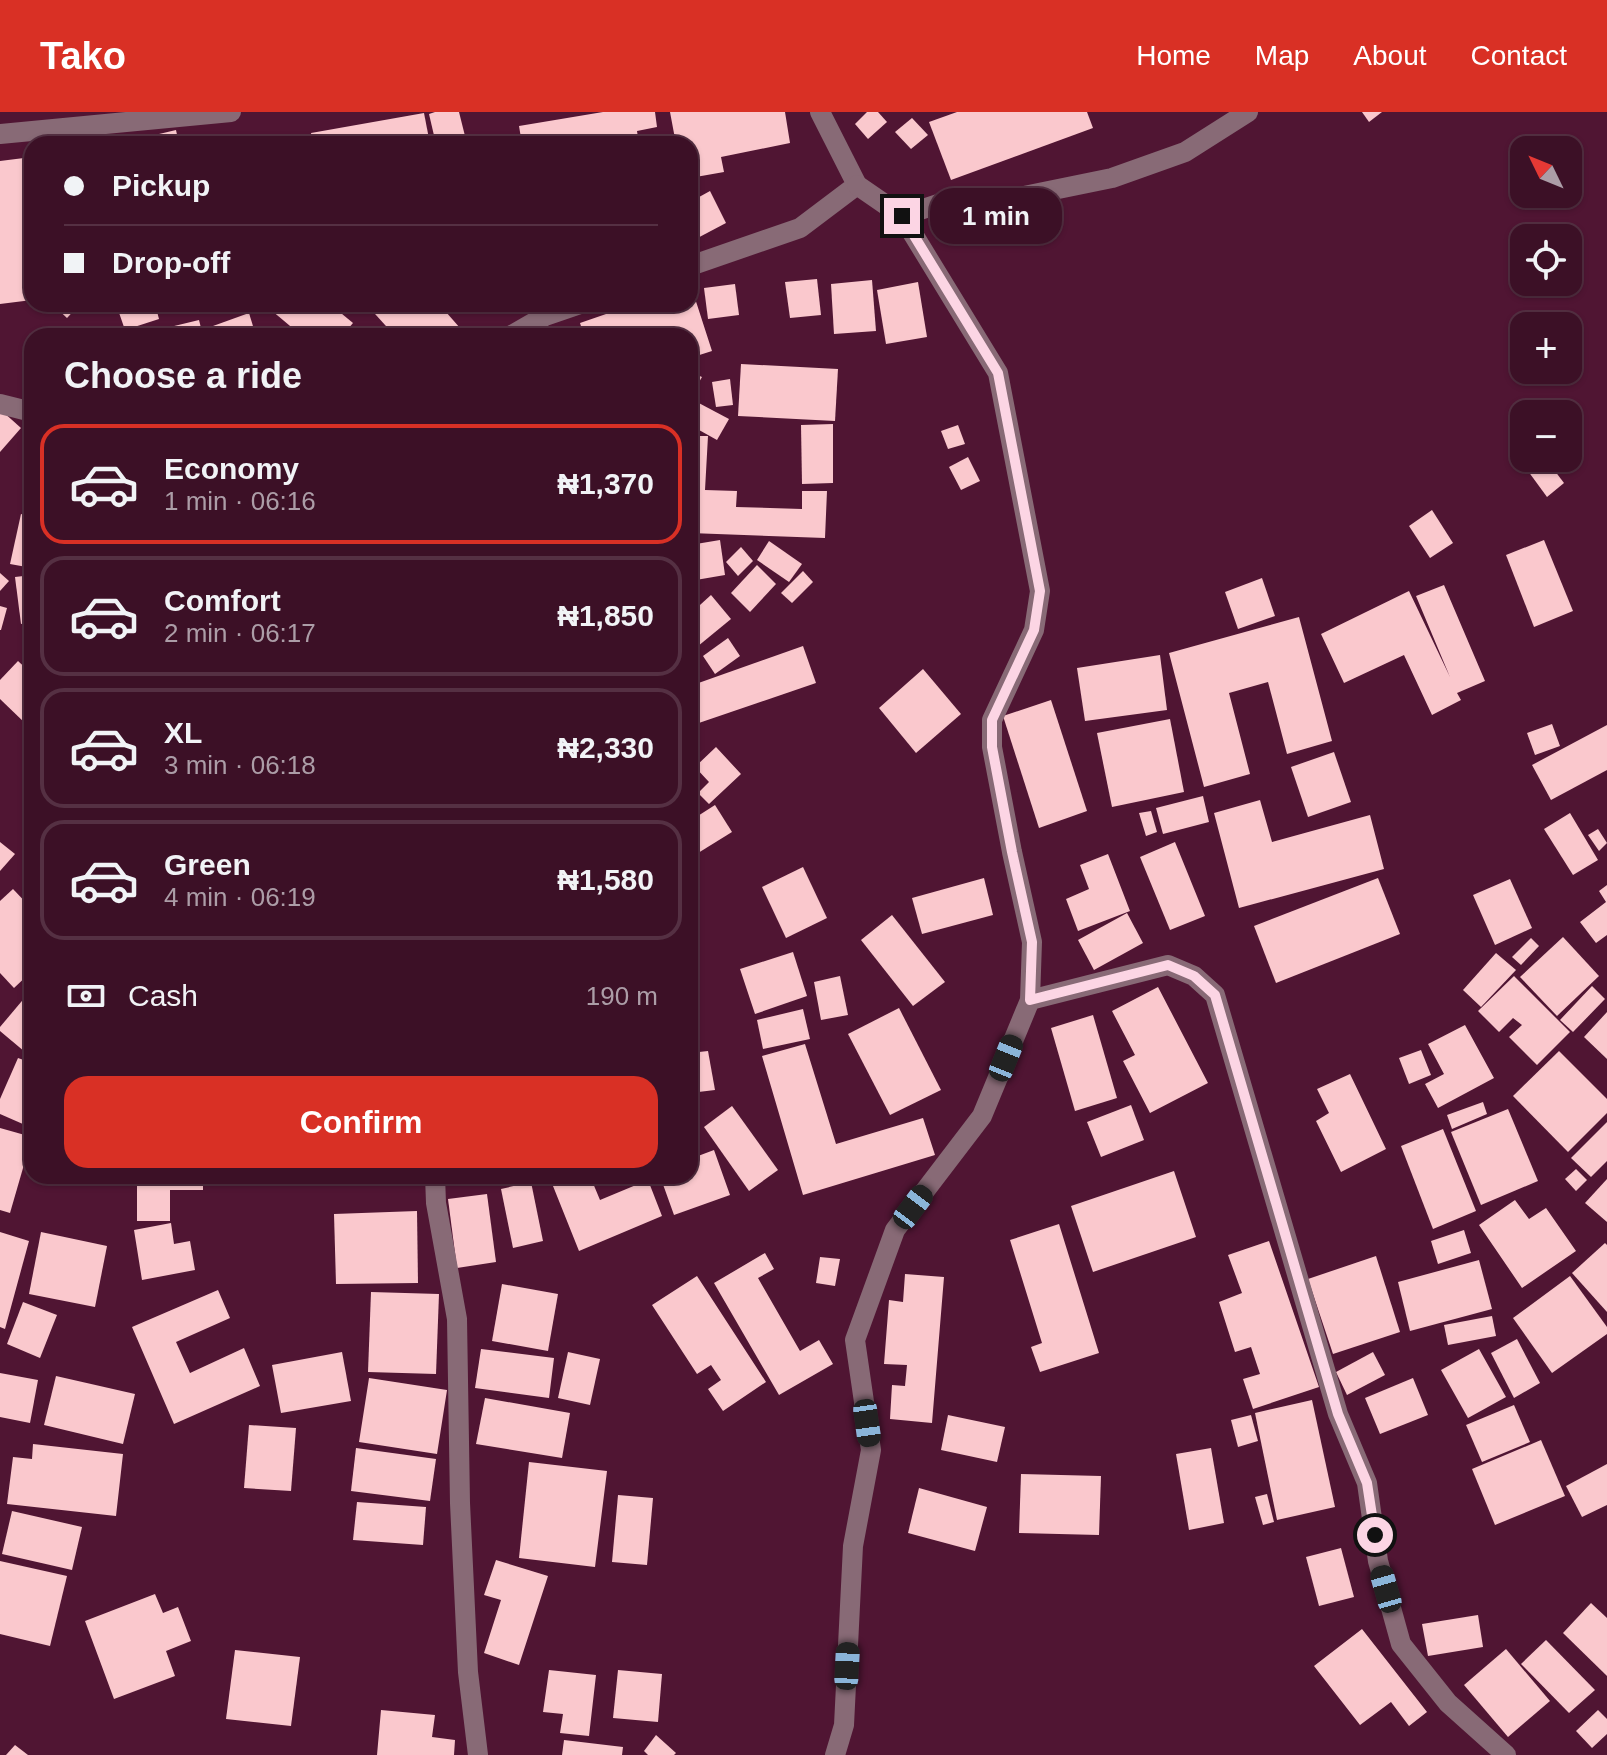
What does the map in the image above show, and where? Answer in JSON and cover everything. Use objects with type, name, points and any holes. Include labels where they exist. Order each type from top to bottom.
[{"type":"street","points":[[0,134],[231,112]]},
{"type":"street","points":[[820,112],[857,185],[902,216],[998,373],[1040,591],[1034,630],[992,720],[992,747],[1032,942],[1030,1000],[982,1116],[895,1230],[855,1340],[871,1450],[853,1546],[844,1725],[835,1755]]},
{"type":"street","points":[[902,216],[941,203],[1024,196],[1112,178],[1185,152],[1248,112]]},
{"type":"street","points":[[698,263],[800,228],[857,185]]},
{"type":"street","points":[[524,328],[557,312]]},
{"type":"street","points":[[0,404],[24,410]]},
{"type":"street","points":[[1030,1000],[1168,965],[1194,976],[1215,995],[1338,1414],[1367,1483],[1378,1561],[1401,1644],[1448,1703],[1506,1755]]},
{"type":"street","points":[[435,1184],[457,1319],[460,1503],[468,1672],[478,1755]]},
{"type":"building","points":[[459,112],[465,136],[434,136],[429,114]]},
{"type":"building","points":[[603,112],[655,112],[657,127],[637,131],[638,136],[521,136],[519,126]]},
{"type":"building","points":[[670,112],[785,112],[790,143],[721,157],[724,172],[698,177],[698,136],[674,136]]},
{"type":"building","points":[[867,112],[878,112],[887,122],[868,139],[855,124]]},
{"type":"building","points":[[957,112],[1087,112],[1093,128],[951,180],[929,122]]},
{"type":"building","points":[[1362,112],[1382,112],[1369,122]]},
{"type":"building","points":[[424,113],[428,136],[312,136],[311,133]]},
{"type":"building","points":[[912,118],[928,135],[911,149],[895,132]]},
{"type":"building","points":[[176,130],[177,136],[151,136]]},
{"type":"building","points":[[24,158],[24,301],[0,304],[0,161]]},
{"type":"building","points":[[710,191],[726,223],[698,238],[698,198]]},
{"type":"building","points":[[817,279],[821,315],[790,318],[785,282]]},
{"type":"building","points":[[872,280],[876,331],[834,334],[831,284]]},
{"type":"building","points":[[918,282],[927,337],[886,344],[877,290]]},
{"type":"building","points":[[735,284],[739,315],[708,319],[704,288]]},
{"type":"building","points":[[698,308],[712,351],[698,355],[698,328],[582,328],[580,323],[612,312],[698,312]]},
{"type":"building","points":[[119,312],[157,312],[159,319],[124,328]]},
{"type":"building","points":[[273,312],[340,312],[353,323],[349,328],[292,328]]},
{"type":"building","points":[[373,312],[446,312],[460,328],[388,328]]},
{"type":"building","points":[[249,313],[254,328],[214,328]]},
{"type":"building","points":[[199,320],[201,328],[166,328]]},
{"type":"building","points":[[741,364],[838,369],[835,421],[738,416]]},
{"type":"building","points":[[730,379],[733,405],[716,407],[712,382]]},
{"type":"building","points":[[698,403],[729,419],[717,440],[698,429]]},
{"type":"building","points":[[2,411],[21,428],[0,452],[0,413]]},
{"type":"building","points":[[833,424],[833,483],[802,484],[801,425]]},
{"type":"building","points":[[958,425],[965,444],[948,449],[941,431]]},
{"type":"building","points":[[698,436],[708,436],[705,490],[737,491],[736,507],[802,509],[802,491],[827,491],[825,538],[698,533]]},
{"type":"building","points":[[968,457],[980,481],[961,490],[949,467]]},
{"type":"building","points":[[1529,472],[1556,472],[1564,483],[1547,497]]},
{"type":"building","points":[[1432,510],[1453,543],[1430,558],[1409,526]]},
{"type":"building","points":[[21,514],[24,515],[24,567],[10,564]]},
{"type":"building","points":[[720,540],[725,575],[698,580],[698,544]]},
{"type":"building","points":[[1544,540],[1573,611],[1534,627],[1506,555]]},
{"type":"building","points":[[769,541],[802,564],[789,582],[757,560]]},
{"type":"building","points":[[741,547],[753,561],[738,576],[726,562]]},
{"type":"building","points":[[757,565],[776,584],[750,612],[731,593]]},
{"type":"building","points":[[803,571],[813,582],[792,603],[781,593]]},
{"type":"building","points":[[0,573],[9,581],[0,591]]},
{"type":"building","points":[[24,576],[24,623],[21,624],[15,577]]},
{"type":"building","points":[[1262,578],[1275,616],[1238,629],[1225,592]]},
{"type":"building","points":[[1444,585],[1485,681],[1457,693],[1461,700],[1432,715],[1404,655],[1344,683],[1321,634],[1409,591],[1450,677],[1416,596]]},
{"type":"building","points":[[711,595],[731,619],[698,646],[698,607]]},
{"type":"building","points":[[0,606],[7,608],[1,630],[0,630]]},
{"type":"building","points":[[1299,617],[1332,741],[1287,754],[1268,682],[1229,693],[1250,774],[1204,787],[1169,653]]},
{"type":"building","points":[[728,638],[740,656],[715,674],[703,656]]},
{"type":"building","points":[[803,646],[816,683],[698,723],[698,683]]},
{"type":"building","points":[[1160,655],[1167,710],[1085,721],[1077,668]]},
{"type":"building","points":[[18,661],[24,667],[24,722],[0,699],[0,680]]},
{"type":"building","points":[[923,669],[961,714],[916,753],[879,708]]},
{"type":"building","points":[[1051,700],[1087,811],[1039,828],[1003,716]]},
{"type":"building","points":[[1170,719],[1184,792],[1112,807],[1097,733]]},
{"type":"building","points":[[1552,724],[1560,746],[1535,755],[1527,733]]},
{"type":"building","points":[[1607,725],[1607,770],[1551,800],[1532,765]]},
{"type":"building","points":[[716,747],[741,774],[709,804],[698,793],[709,782],[698,770],[698,764]]},
{"type":"building","points":[[1334,752],[1351,802],[1308,817],[1291,767]]},
{"type":"building","points":[[1203,796],[1209,822],[1163,834],[1156,808]]},
{"type":"building","points":[[1260,800],[1272,842],[1370,815],[1384,869],[1239,908],[1214,813]]},
{"type":"building","points":[[715,805],[732,832],[698,853],[698,816]]},
{"type":"building","points":[[1151,811],[1157,832],[1146,836],[1139,813]]},
{"type":"building","points":[[1570,813],[1598,860],[1573,875],[1544,829]]},
{"type":"building","points":[[1598,829],[1607,843],[1599,851],[1588,835]]},
{"type":"building","points":[[0,842],[15,854],[0,871]]},
{"type":"building","points":[[1175,842],[1205,916],[1170,930],[1140,857]]},
{"type":"building","points":[[1108,854],[1130,911],[1078,931],[1066,899],[1089,889],[1080,865]]},
{"type":"building","points":[[803,867],[827,918],[786,938],[762,887]]},
{"type":"building","points":[[984,878],[993,915],[922,934],[912,898]]},
{"type":"building","points":[[1378,878],[1400,934],[1276,983],[1254,926]]},
{"type":"building","points":[[1510,879],[1532,928],[1495,945],[1473,895]]},
{"type":"building","points":[[1607,885],[1607,935],[1596,943],[1580,922],[1606,902],[1599,891]]},
{"type":"building","points":[[13,889],[24,901],[24,979],[14,988],[0,973],[0,901]]},
{"type":"building","points":[[1127,913],[1143,943],[1094,970],[1078,940]]},
{"type":"building","points":[[892,915],[945,982],[913,1006],[861,940]]},
{"type":"building","points":[[1563,937],[1599,976],[1557,1016],[1520,977]]},
{"type":"building","points":[[1531,938],[1539,946],[1521,965],[1512,957]]},
{"type":"building","points":[[793,952],[807,996],[755,1014],[740,969]]},
{"type":"building","points":[[1496,953],[1516,970],[1481,1007],[1463,990]]},
{"type":"building","points":[[840,976],[848,1015],[821,1020],[814,982]]},
{"type":"building","points":[[1514,976],[1570,1032],[1537,1065],[1509,1037],[1522,1025],[1513,1018],[1499,1032],[1478,1011]]},
{"type":"building","points":[[1592,986],[1605,999],[1573,1032],[1560,1020]]},
{"type":"building","points":[[1158,987],[1208,1083],[1150,1113],[1123,1061],[1135,1055],[1112,1011]]},
{"type":"building","points":[[24,998],[24,1051],[0,1031]]},
{"type":"building","points":[[899,1008],[941,1090],[890,1115],[848,1034]]},
{"type":"building","points":[[803,1009],[810,1039],[763,1049],[757,1020]]},
{"type":"building","points":[[1607,1012],[1607,1059],[1584,1037]]},
{"type":"building","points":[[1093,1015],[1117,1098],[1075,1111],[1051,1028]]},
{"type":"building","points":[[1465,1025],[1494,1078],[1438,1108],[1425,1084],[1444,1074],[1428,1044]]},
{"type":"building","points":[[805,1044],[836,1144],[923,1118],[935,1155],[803,1195],[762,1056]]},
{"type":"building","points":[[1421,1050],[1431,1075],[1409,1084],[1399,1058]]},
{"type":"building","points":[[708,1051],[715,1090],[698,1092],[698,1052]]},
{"type":"building","points":[[1559,1051],[1607,1099],[1607,1113],[1568,1152],[1513,1096]]},
{"type":"building","points":[[18,1058],[24,1060],[24,1124],[0,1114],[0,1099]]},
{"type":"building","points":[[1350,1074],[1386,1149],[1341,1172],[1316,1121],[1329,1113],[1317,1089]]},
{"type":"building","points":[[1483,1102],[1487,1114],[1452,1129],[1447,1115]]},
{"type":"building","points":[[1131,1105],[1144,1140],[1101,1157],[1087,1122]]},
{"type":"building","points":[[732,1106],[778,1170],[749,1191],[704,1127]]},
{"type":"building","points":[[1508,1109],[1538,1181],[1481,1205],[1451,1132]]},
{"type":"building","points":[[1607,1122],[1607,1161],[1591,1177],[1571,1158]]},
{"type":"building","points":[[0,1128],[24,1135],[24,1165],[10,1213],[0,1210]]},
{"type":"building","points":[[1443,1129],[1476,1211],[1433,1229],[1401,1146]]},
{"type":"building","points":[[714,1150],[730,1195],[674,1215],[663,1184],[698,1184],[698,1156]]},
{"type":"building","points":[[1576,1169],[1587,1180],[1576,1191],[1565,1179]]},
{"type":"building","points":[[1174,1171],[1196,1237],[1093,1272],[1071,1206]]},
{"type":"building","points":[[1607,1179],[1607,1222],[1585,1203]]},
{"type":"building","points":[[137,1184],[203,1184],[203,1190],[170,1190],[170,1221],[137,1221]]},
{"type":"building","points":[[531,1184],[543,1241],[513,1248],[501,1189]]},
{"type":"building","points":[[552,1184],[593,1184],[600,1200],[638,1184],[650,1184],[662,1216],[579,1251]]},
{"type":"building","points":[[487,1194],[496,1262],[457,1268],[448,1199]]},
{"type":"building","points":[[1515,1200],[1529,1219],[1546,1208],[1576,1251],[1522,1288],[1479,1225]]},
{"type":"building","points":[[417,1211],[418,1283],[336,1284],[334,1214]]},
{"type":"building","points":[[171,1223],[174,1244],[190,1241],[195,1270],[142,1280],[134,1230]]},
{"type":"building","points":[[1059,1224],[1099,1353],[1040,1372],[1031,1347],[1042,1343],[1010,1240]]},
{"type":"building","points":[[1464,1230],[1471,1253],[1438,1264],[1431,1241]]},
{"type":"building","points":[[0,1232],[29,1241],[5,1329],[0,1327]]},
{"type":"building","points":[[41,1232],[107,1246],[95,1307],[29,1294]]},
{"type":"building","points":[[1269,1241],[1319,1387],[1253,1409],[1243,1379],[1260,1374],[1251,1347],[1235,1352],[1219,1302],[1242,1293],[1228,1255]]},
{"type":"building","points":[[1605,1243],[1607,1245],[1607,1312],[1572,1273]]},
{"type":"building","points":[[765,1253],[774,1269],[758,1278],[800,1351],[819,1340],[833,1364],[779,1395],[714,1283]]},
{"type":"building","points":[[1376,1256],[1400,1332],[1333,1354],[1308,1279]]},
{"type":"building","points":[[820,1257],[840,1259],[835,1286],[816,1283]]},
{"type":"building","points":[[1479,1260],[1492,1309],[1410,1331],[1398,1282]]},
{"type":"building","points":[[905,1274],[944,1277],[932,1423],[890,1419],[892,1385],[905,1386],[907,1365],[884,1364],[889,1300],[903,1302]]},
{"type":"building","points":[[697,1276],[766,1382],[723,1411],[708,1389],[721,1380],[711,1365],[697,1374],[652,1305]]},
{"type":"building","points":[[1570,1276],[1607,1327],[1607,1334],[1552,1373],[1513,1318]]},
{"type":"building","points":[[502,1284],[558,1294],[548,1351],[492,1341]]},
{"type":"building","points":[[218,1290],[230,1318],[176,1342],[190,1373],[244,1348],[260,1386],[174,1424],[132,1327]]},
{"type":"building","points":[[371,1292],[439,1294],[436,1374],[368,1372]]},
{"type":"building","points":[[23,1302],[57,1315],[40,1358],[7,1344]]},
{"type":"building","points":[[1492,1316],[1496,1336],[1448,1345],[1444,1325]]},
{"type":"building","points":[[1517,1339],[1540,1383],[1514,1398],[1491,1353]]},
{"type":"building","points":[[481,1349],[554,1358],[549,1398],[475,1388]]},
{"type":"building","points":[[1479,1349],[1506,1397],[1468,1418],[1441,1370]]},
{"type":"building","points":[[342,1352],[351,1401],[281,1413],[272,1365]]},
{"type":"building","points":[[568,1352],[600,1359],[590,1405],[558,1398]]},
{"type":"building","points":[[1373,1352],[1385,1375],[1347,1395],[1336,1372]]},
{"type":"building","points":[[0,1373],[38,1380],[30,1423],[0,1417]]},
{"type":"building","points":[[56,1376],[135,1394],[123,1444],[44,1425]]},
{"type":"building","points":[[369,1378],[447,1390],[437,1454],[359,1442]]},
{"type":"building","points":[[1413,1378],[1428,1415],[1380,1434],[1365,1398]]},
{"type":"building","points":[[485,1398],[570,1413],[562,1458],[476,1444]]},
{"type":"building","points":[[1312,1400],[1335,1507],[1277,1520],[1255,1413]]},
{"type":"building","points":[[1514,1405],[1530,1442],[1482,1462],[1466,1425]]},
{"type":"building","points":[[948,1415],[1005,1427],[997,1462],[941,1450]]},
{"type":"building","points":[[1251,1415],[1258,1441],[1238,1447],[1231,1420]]},
{"type":"building","points":[[249,1425],[296,1428],[291,1491],[244,1488]]},
{"type":"building","points":[[1541,1440],[1565,1496],[1495,1525],[1472,1469]]},
{"type":"building","points":[[33,1444],[123,1454],[116,1516],[7,1504],[13,1457],[32,1459]]},
{"type":"building","points":[[356,1448],[436,1459],[430,1501],[351,1491]]},
{"type":"building","points":[[1211,1448],[1224,1523],[1189,1530],[1176,1454]]},
{"type":"building","points":[[529,1462],[607,1471],[595,1567],[519,1558]]},
{"type":"building","points":[[1607,1464],[1607,1505],[1582,1517],[1566,1486]]},
{"type":"building","points":[[1021,1474],[1101,1476],[1099,1535],[1019,1533]]},
{"type":"building","points":[[919,1488],[987,1507],[975,1551],[908,1533]]},
{"type":"building","points":[[1267,1494],[1274,1522],[1263,1525],[1255,1497]]},
{"type":"building","points":[[618,1495],[653,1498],[647,1565],[612,1562]]},
{"type":"building","points":[[357,1502],[426,1507],[423,1545],[353,1540]]},
{"type":"building","points":[[12,1511],[82,1527],[72,1570],[2,1554]]},
{"type":"building","points":[[1341,1548],[1354,1597],[1319,1606],[1306,1557]]},
{"type":"building","points":[[496,1560],[548,1576],[519,1665],[484,1653],[501,1600],[484,1595]]},
{"type":"building","points":[[0,1561],[67,1576],[50,1646],[0,1634]]},
{"type":"building","points":[[155,1594],[163,1613],[178,1607],[191,1641],[166,1651],[175,1676],[114,1699],[85,1621]]},
{"type":"building","points":[[1591,1603],[1607,1618],[1607,1676],[1563,1633]]},
{"type":"building","points":[[1478,1615],[1483,1647],[1428,1656],[1422,1624]]},
{"type":"building","points":[[1362,1629],[1427,1712],[1409,1726],[1391,1702],[1360,1725],[1314,1666]]},
{"type":"building","points":[[1546,1640],[1595,1690],[1569,1713],[1521,1664]]},
{"type":"building","points":[[1506,1649],[1550,1701],[1508,1737],[1464,1685]]},
{"type":"building","points":[[235,1650],[300,1657],[291,1726],[226,1719]]},
{"type":"building","points":[[549,1670],[596,1675],[589,1736],[560,1733],[563,1714],[543,1712]]},
{"type":"building","points":[[618,1670],[662,1674],[658,1722],[613,1718]]},
{"type":"building","points":[[381,1710],[435,1715],[432,1737],[455,1740],[454,1755],[377,1755]]},
{"type":"building","points":[[1598,1710],[1607,1719],[1607,1734],[1592,1748],[1576,1731]]},
{"type":"building","points":[[656,1735],[676,1753],[674,1755],[648,1755],[644,1751]]},
{"type":"building","points":[[564,1740],[623,1747],[622,1755],[562,1755]]},
{"type":"building","points":[[15,1745],[28,1755],[6,1755]]},
{"type":"route","points":[[902,216],[998,373],[1040,591],[1034,630],[992,720],[992,747],[1032,942],[1030,1000],[1168,965],[1194,976],[1215,995],[1338,1414],[1367,1483],[1375,1535]]}]
